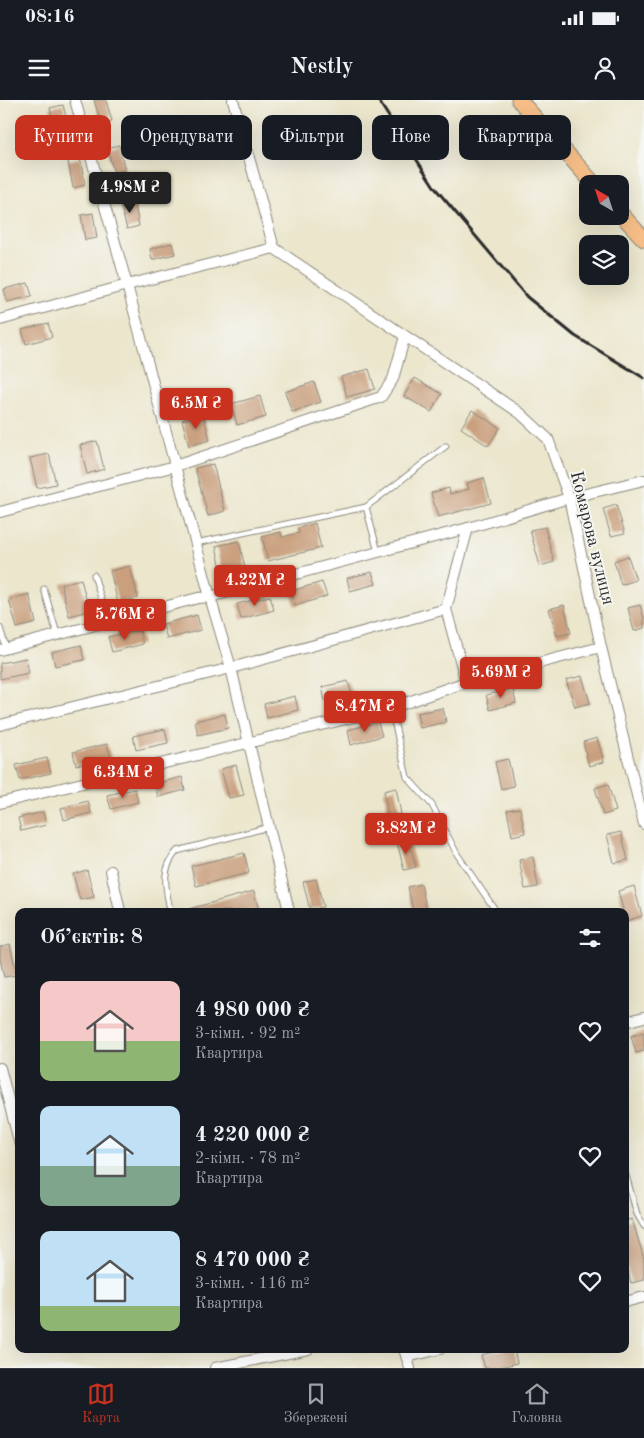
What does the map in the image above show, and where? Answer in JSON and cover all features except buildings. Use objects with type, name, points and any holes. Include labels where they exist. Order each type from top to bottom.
[{"type":"main road","points":[[519,100],[586,175]]},
{"type":"main road","points":[[629,223],[644,239]]},
{"type":"street","points":[[75,100],[127,286],[195,543],[231,668],[250,741],[288,908]]},
{"type":"street","points":[[0,320],[274,248],[233,100]]},
{"type":"street","name":"Комарова вулиця","points":[[274,248],[520,413],[548,439],[569,498],[601,646],[644,824]]},
{"type":"street","points":[[0,512],[175,466],[381,397],[394,379],[405,336]]},
{"type":"street","points":[[3,649],[198,598],[210,597],[468,528],[569,498],[644,480]]},
{"type":"street","points":[[466,682],[446,609],[468,528]]},
{"type":"street","points":[[0,726],[231,668],[446,609]]},
{"type":"street","points":[[0,803],[391,708],[466,682],[601,646]]},
{"type":"street","points":[[111,871],[119,908]]},
{"type":"street","points":[[629,1021],[644,1017]]},
{"type":"street","points":[[0,1068],[15,1126]]},
{"type":"street","points":[[629,1301],[644,1297]]},
{"type":"street","points":[[215,1368],[283,1353]]},
{"type":"street","points":[[405,1353],[410,1368]]},
{"type":"lane","points":[[195,543],[366,506],[446,446]]},
{"type":"lane","points":[[366,506],[378,552]]},
{"type":"lane","points":[[94,575],[108,622]]},
{"type":"lane","points":[[44,589],[57,635]]},
{"type":"lane","points":[[0,628],[3,649]]},
{"type":"lane","points":[[391,708],[407,777],[432,805],[457,854],[494,908]]},
{"type":"lane","points":[[170,908],[165,881],[168,862],[177,851],[269,827]]},
{"type":"lane","points":[[629,1187],[636,1214],[644,1226]]},
{"type":"railway","points":[[378,100],[435,188],[527,297],[575,336],[644,378]]}]
